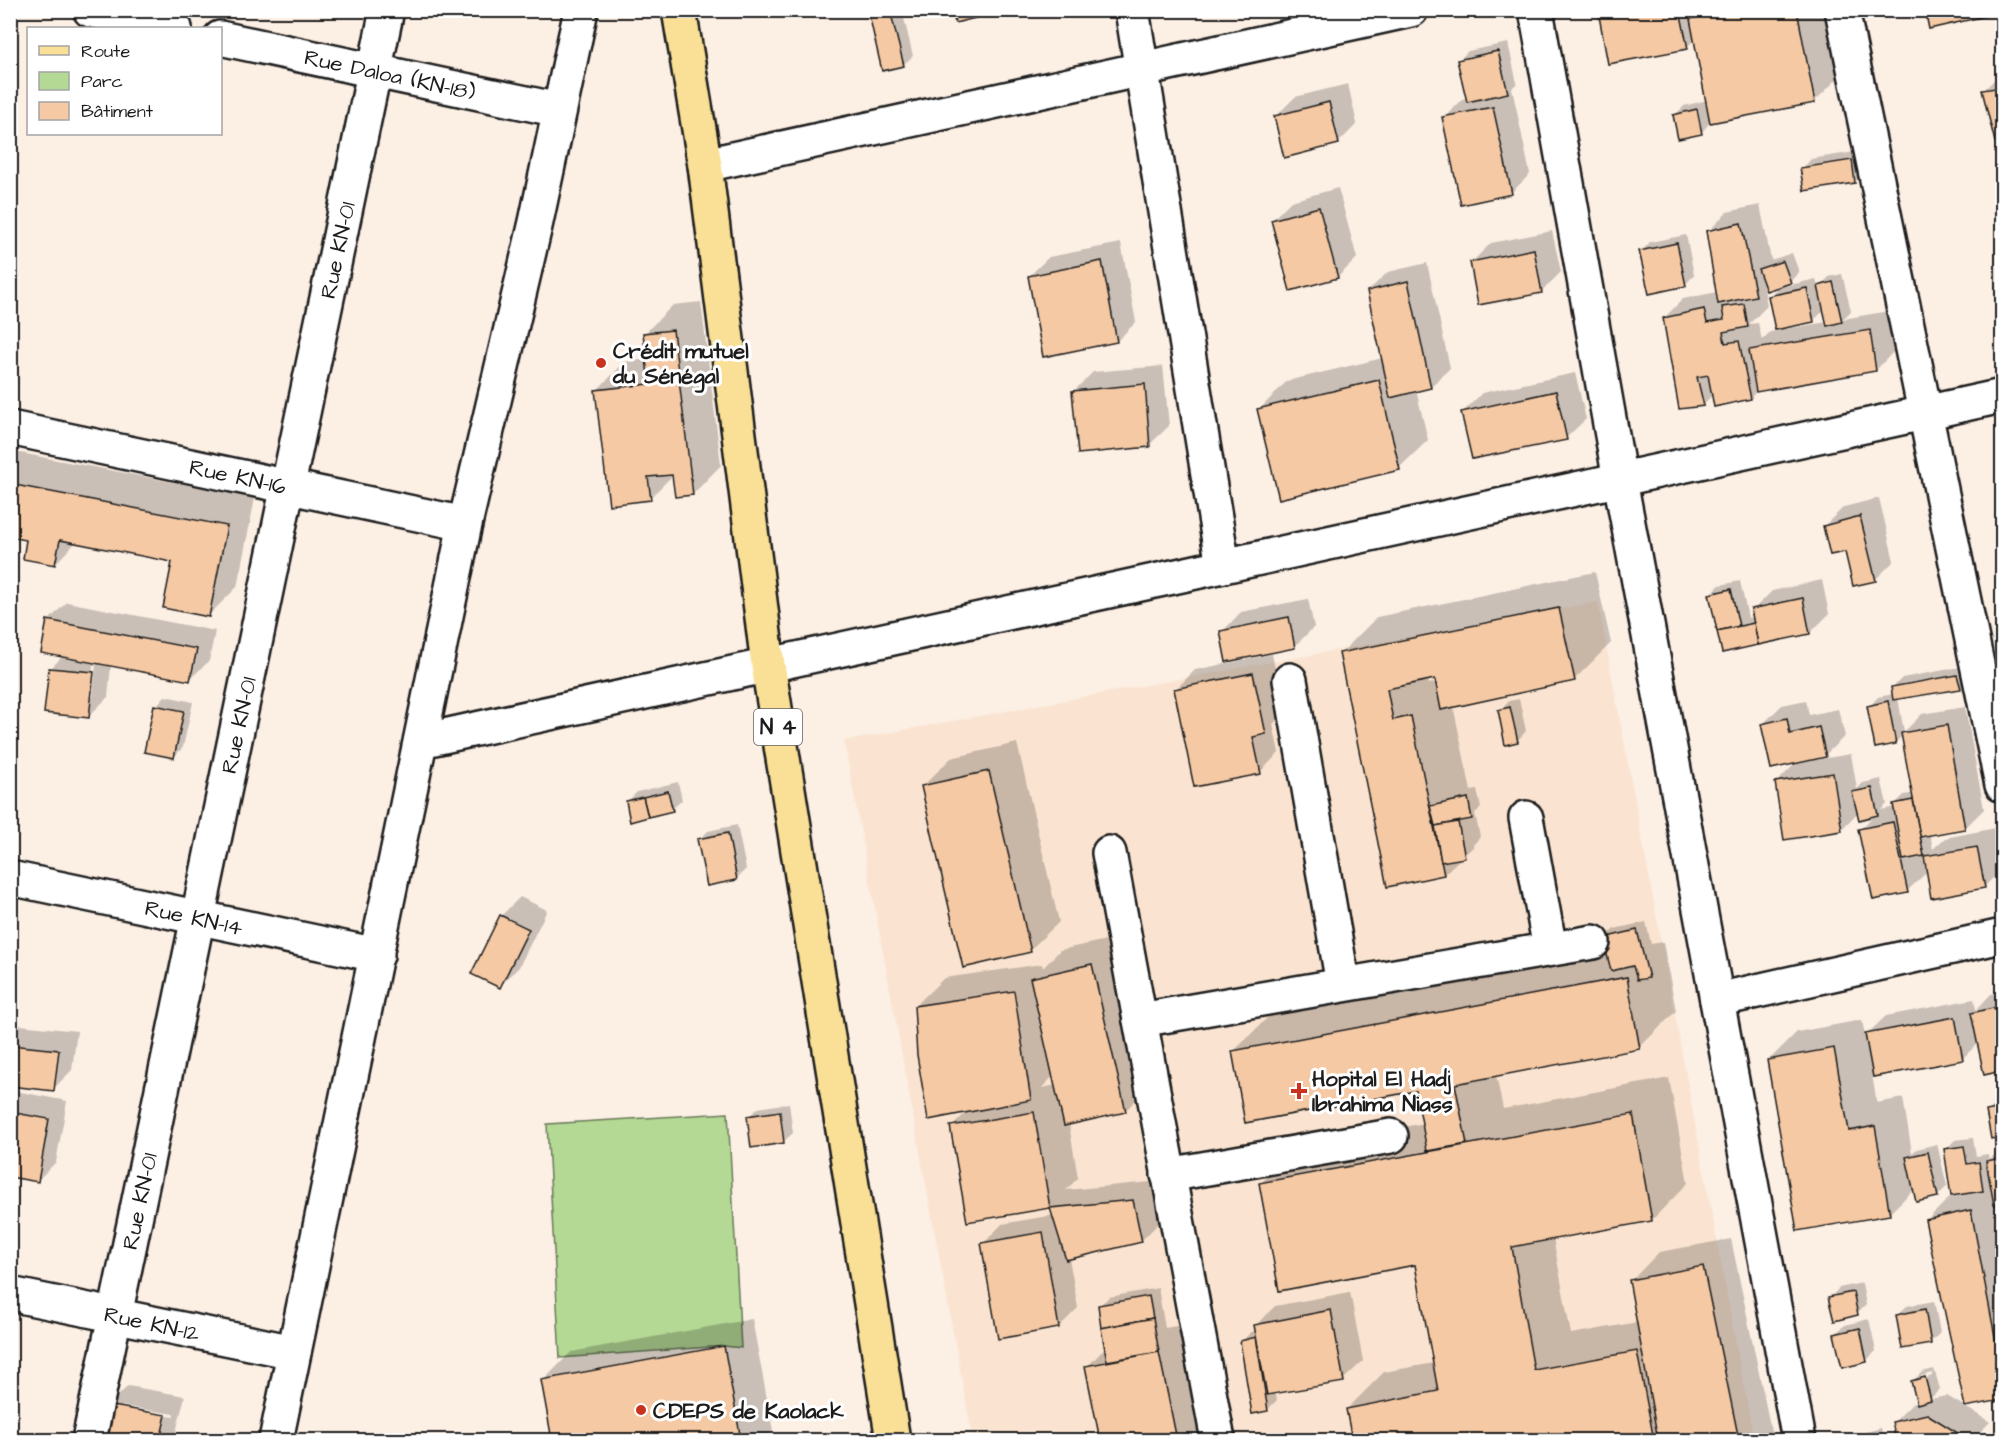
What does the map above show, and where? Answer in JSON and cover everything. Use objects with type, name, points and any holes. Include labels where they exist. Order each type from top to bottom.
[{"type":"main road","name":"N 4","points":[[679,10],[705,165],[768,665],[893,1440]]},
{"type":"street","points":[[90,10],[170,27]]},
{"type":"street","name":"Rue KN-01","points":[[90,1440],[387,10]]},
{"type":"street","points":[[276,1440],[465,524],[536,222],[581,10]]},
{"type":"street","points":[[1132,10],[1223,566]]},
{"type":"street","points":[[705,165],[1411,10]]},
{"type":"street","points":[[1536,10],[1620,480],[1799,1440]]},
{"type":"street","points":[[1842,10],[2002,785]]},
{"type":"street","name":"Rue Daloa (KN-18)","points":[[222,38],[559,110]]},
{"type":"street","points":[[421,741],[2002,396]]},
{"type":"street","name":"Rue KN-16","points":[[10,428],[465,524]]},
{"type":"street","points":[[1290,680],[1343,984]]},
{"type":"street","points":[[1526,818],[1551,949]]},
{"type":"street","points":[[1109,853],[1218,1440]]},
{"type":"street","name":"Rue KN-14","points":[[10,878],[376,956]]},
{"type":"street","points":[[1717,1000],[2002,936]]},
{"type":"street","points":[[1140,1020],[1593,942]]},
{"type":"street","points":[[1168,1175],[1391,1136]]},
{"type":"street","name":"Rue KN-12","points":[[10,1294],[294,1352]]},
{"type":"shaded area","name":"Hopital El Hadj Ibrahima Niass","points":[[1598,602],[1754,1440],[973,1440],[844,741]]},
{"type":"green space","points":[[728,1113],[741,1348],[724,1346],[560,1358],[547,1124]]},
{"type":"building","points":[[868,10],[890,10],[904,66],[882,71]]},
{"type":"building","points":[[952,10],[1008,10],[955,23]]},
{"type":"building","points":[[1628,10],[1680,10],[1688,49],[1608,64],[1599,16]]},
{"type":"building","points":[[1736,10],[1797,10],[1815,103],[1710,123],[1690,19]]},
{"type":"building","points":[[1925,10],[1985,10],[1986,16],[1929,29]]},
{"type":"building","points":[[1498,51],[1508,93],[1467,102],[1457,60]]},
{"type":"building","points":[[2002,87],[2002,140],[1995,142],[1982,90]]},
{"type":"building","points":[[1329,102],[1339,144],[1284,158],[1274,116]]},
{"type":"building","points":[[1493,107],[1512,194],[1461,205],[1442,117]]},
{"type":"building","points":[[1697,109],[1702,134],[1678,139],[1673,115]]},
{"type":"building","points":[[1852,160],[1855,183],[1804,191],[1800,168]]},
{"type":"building","points":[[1319,207],[1338,278],[1290,291],[1271,220]]},
{"type":"building","points":[[1741,223],[1756,296],[1718,304],[1706,231]]},
{"type":"building","points":[[1677,243],[1686,286],[1649,294],[1639,251]]},
{"type":"building","points":[[1534,249],[1542,293],[1478,305],[1470,262]]},
{"type":"building","points":[[1102,261],[1117,342],[1043,357],[1028,276]]},
{"type":"building","points":[[1783,261],[1791,283],[1766,291],[1758,269]]},
{"type":"building","points":[[1408,281],[1431,388],[1390,398],[1367,291]]},
{"type":"building","points":[[1833,282],[1842,322],[1827,326],[1818,286]]},
{"type":"building","points":[[1807,288],[1814,322],[1775,330],[1768,296]]},
{"type":"building","points":[[1744,304],[1748,327],[1723,332],[1725,343],[1739,341],[1751,399],[1714,407],[1708,375],[1697,377],[1704,406],[1679,409],[1663,318],[1704,309],[1707,323],[1724,320],[1722,307]]},
{"type":"building","points":[[673,330],[693,495],[675,497],[672,475],[648,477],[651,500],[609,505],[595,390],[649,384],[643,333]]},
{"type":"building","points":[[1870,330],[1876,371],[1756,392],[1749,350]]},
{"type":"building","points":[[1379,380],[1400,470],[1279,499],[1257,409]]},
{"type":"building","points":[[1145,384],[1150,447],[1078,454],[1072,391]]},
{"type":"building","points":[[1556,391],[1567,440],[1472,459],[1461,412]]},
{"type":"building","points":[[10,484],[227,526],[209,617],[163,608],[172,562],[60,540],[55,565],[23,559],[26,540],[10,537]]},
{"type":"building","points":[[1860,516],[1876,581],[1853,586],[1845,552],[1830,555],[1823,526]]},
{"type":"building","points":[[1731,589],[1739,626],[1717,631],[1709,594]]},
{"type":"building","points":[[1803,598],[1810,634],[1758,645],[1751,609]]},
{"type":"building","points":[[1559,608],[1575,681],[1441,710],[1435,679],[1387,689],[1393,720],[1411,716],[1444,875],[1387,887],[1339,653]]},
{"type":"building","points":[[1289,617],[1295,648],[1226,662],[1220,631]]},
{"type":"building","points":[[47,620],[197,649],[190,681],[41,653]]},
{"type":"building","points":[[1754,623],[1758,645],[1722,653],[1717,631]]},
{"type":"building","points":[[49,668],[94,672],[89,718],[44,713]]},
{"type":"building","points":[[1253,673],[1266,734],[1253,737],[1261,774],[1194,787],[1174,689]]},
{"type":"building","points":[[1957,675],[1961,689],[1893,700],[1891,687]]},
{"type":"building","points":[[1888,701],[1896,744],[1875,748],[1867,706]]},
{"type":"building","points":[[154,705],[184,711],[174,758],[144,752]]},
{"type":"building","points":[[1510,707],[1518,742],[1505,745],[1498,710]]},
{"type":"building","points":[[1787,718],[1790,734],[1819,727],[1826,757],[1771,769],[1761,724]]},
{"type":"building","points":[[1947,725],[1965,829],[1920,837],[1901,733]]},
{"type":"building","points":[[989,771],[1031,952],[963,968],[921,786]]},
{"type":"building","points":[[1833,773],[1842,831],[1784,840],[1775,782]]},
{"type":"building","points":[[1872,788],[1878,815],[1859,820],[1852,792]]},
{"type":"building","points":[[668,791],[673,811],[648,817],[643,797]]},
{"type":"building","points":[[643,797],[648,817],[630,822],[626,801]]},
{"type":"building","points":[[1468,798],[1472,819],[1435,826],[1430,806]]},
{"type":"building","points":[[1913,800],[1924,856],[1903,860],[1893,804]]},
{"type":"building","points":[[1458,822],[1465,858],[1441,862],[1435,826]]},
{"type":"building","points":[[1893,822],[1908,893],[1873,900],[1858,829]]},
{"type":"building","points":[[728,833],[737,880],[707,886],[697,839]]},
{"type":"building","points":[[1977,847],[1985,888],[1931,898],[1924,856]]},
{"type":"building","points":[[500,915],[529,929],[500,988],[471,974]]},
{"type":"building","points":[[1637,930],[1649,978],[1637,980],[1633,966],[1611,971],[1603,938]]},
{"type":"building","points":[[1092,964],[1126,1112],[1064,1126],[1030,978]]},
{"type":"building","points":[[1627,977],[1640,1049],[1455,1084],[1467,1144],[1427,1151],[1416,1091],[1245,1123],[1232,1051]]},
{"type":"building","points":[[1014,991],[1031,1100],[928,1120],[917,1055],[914,1006]]},
{"type":"building","points":[[2002,1006],[2002,1071],[1984,1075],[1971,1013]]},
{"type":"building","points":[[1955,1017],[1963,1060],[1873,1077],[1865,1034]]},
{"type":"building","points":[[10,1045],[59,1050],[54,1091],[10,1086]]},
{"type":"building","points":[[1834,1048],[1849,1131],[1875,1126],[1890,1215],[1797,1231],[1767,1060]]},
{"type":"building","points":[[2002,1108],[2002,1137],[1991,1139],[1986,1111]]},
{"type":"building","points":[[780,1111],[784,1143],[751,1148],[747,1116]]},
{"type":"building","points":[[10,1112],[49,1119],[38,1182],[10,1177]]},
{"type":"building","points":[[1034,1112],[1050,1208],[967,1222],[950,1126]]},
{"type":"building","points":[[1633,1114],[1652,1221],[1512,1247],[1534,1370],[1637,1351],[1654,1440],[1352,1440],[1346,1409],[1438,1391],[1415,1265],[1279,1291],[1259,1183]]},
{"type":"building","points":[[1964,1146],[1967,1164],[1979,1162],[1983,1191],[1951,1196],[1944,1149]]},
{"type":"building","points":[[1928,1152],[1938,1197],[1916,1202],[1906,1157]]},
{"type":"building","points":[[2002,1158],[2002,1204],[1994,1205],[1986,1161]]},
{"type":"building","points":[[1133,1200],[1142,1242],[1066,1260],[1050,1208]]},
{"type":"building","points":[[1971,1210],[1996,1342],[2002,1340],[2002,1400],[1965,1407],[1925,1220]]},
{"type":"building","points":[[1043,1232],[1059,1328],[998,1339],[981,1243]]},
{"type":"building","points":[[1703,1266],[1739,1440],[1658,1440],[1629,1280]]},
{"type":"building","points":[[1853,1292],[1858,1315],[1834,1321],[1828,1297]]},
{"type":"building","points":[[1149,1296],[1153,1318],[1101,1328],[1098,1305]]},
{"type":"building","points":[[1925,1309],[1931,1344],[1902,1349],[1896,1315]]},
{"type":"building","points":[[1331,1310],[1344,1382],[1267,1395],[1254,1325]]},
{"type":"building","points":[[1153,1318],[1159,1352],[1107,1361],[1101,1328]]},
{"type":"building","points":[[1860,1328],[1867,1362],[1842,1368],[1834,1334]]},
{"type":"building","points":[[1256,1337],[1268,1411],[1252,1414],[1240,1341]]},
{"type":"building","name":"CDEPS de Kaolack","points":[[724,1346],[741,1440],[552,1440],[541,1380]]},
{"type":"building","points":[[1159,1352],[1177,1440],[1100,1440],[1085,1366]]},
{"type":"building","points":[[1925,1377],[1931,1400],[1917,1404],[1911,1381]]},
{"type":"building","points":[[107,1405],[166,1415],[160,1440],[101,1440]]},
{"type":"building","points":[[1927,1414],[1969,1440],[1896,1440],[1892,1422]]},
{"type":"place","name":"Crédit mutuel du Sénégal","points":[[601,363]]},
{"type":"place","name":"Hopital El Hadj Ibrahima Niass","points":[[1299,1091]]},
{"type":"place","name":"CDEPS de Kaolack","points":[[641,1410]]}]
